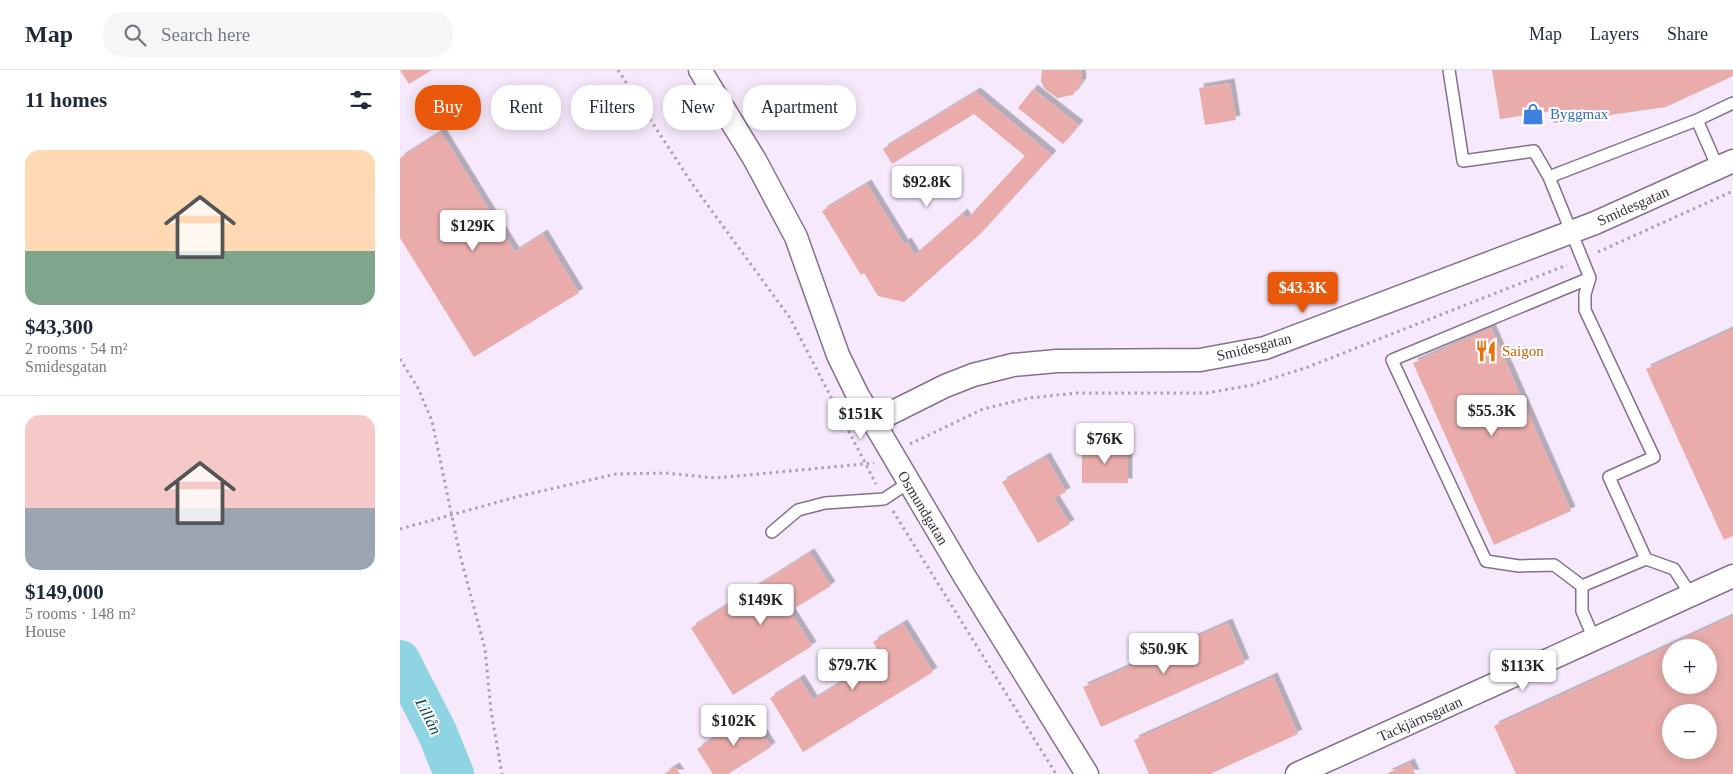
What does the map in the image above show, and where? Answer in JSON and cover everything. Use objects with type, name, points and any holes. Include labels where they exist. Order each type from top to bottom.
[{"type":"street","name":"Osmundgatan","points":[[700,70],[760,168],[792,230],[838,355],[873,422],[908,483],[1087,774]]},
{"type":"street","name":"Smidesgatan","points":[[873,422],[945,386],[973,375],[1013,365],[1057,361],[1200,360],[1265,348],[1572,232],[1725,164]]},
{"type":"street","name":"Tackjärnsgatan","points":[[1297,774],[1733,576]]},
{"type":"lane","points":[[1449,70],[1463,161],[1534,151],[1549,177],[1572,232],[1590,278],[1585,294],[1585,310],[1654,457],[1609,477],[1646,559]]},
{"type":"lane","points":[[1549,177],[1697,120],[1733,102]]},
{"type":"lane","points":[[1697,120],[1725,164]]},
{"type":"lane","points":[[1582,586],[1554,565],[1519,566],[1486,561],[1392,360],[1590,278]]},
{"type":"lane","points":[[772,532],[798,510],[825,502],[885,498],[908,483]]},
{"type":"lane","points":[[1582,586],[1646,559],[1674,569],[1691,595]]},
{"type":"lane","points":[[1582,586],[1582,611],[1594,639]]},
{"type":"path","points":[[618,70],[693,185],[790,318],[865,466],[1056,774]]},
{"type":"path","points":[[400,359],[418,388],[429,412],[460,555],[486,649],[491,711],[502,774]]},
{"type":"path","points":[[400,529],[576,482],[616,474],[666,473],[716,478],[865,466]]},
{"type":"building","points":[[400,70],[432,70],[409,84]]},
{"type":"building","points":[[1042,70],[1081,70],[1082,82],[1073,95],[1057,98],[1044,88],[1041,81]]},
{"type":"building","points":[[1492,70],[1733,70],[1733,76],[1666,107],[1554,123],[1552,111],[1500,119]]},
{"type":"building","points":[[1230,83],[1236,120],[1205,125],[1199,88]]},
{"type":"building","points":[[1033,89],[1079,125],[1063,144],[1018,108]]},
{"type":"building","points":[[976,92],[1052,155],[979,235],[904,302],[878,296],[864,273],[861,275],[822,211],[867,184],[904,244],[907,242],[915,255],[963,213],[967,219],[1025,156],[974,114],[892,164],[883,149]]},
{"type":"building","points":[[441,132],[515,252],[543,234],[579,293],[474,357],[400,238],[400,158]]},
{"type":"building","points":[[1491,328],[1571,511],[1494,545],[1413,363]]},
{"type":"building","points":[[1733,329],[1733,536],[1724,540],[1646,369]]},
{"type":"building","points":[[1082,447],[1128,447],[1128,483],[1082,483]]},
{"type":"building","points":[[1046,457],[1066,492],[1054,498],[1070,524],[1038,543],[1002,482]]},
{"type":"building","points":[[810,553],[831,586],[790,611],[812,646],[733,695],[691,628]]},
{"type":"building","points":[[1733,616],[1733,774],[1516,774],[1494,726],[1662,649],[1662,694],[1717,694],[1717,639],[1683,639]]},
{"type":"building","points":[[1228,623],[1245,663],[1101,727],[1083,687]]},
{"type":"building","points":[[903,624],[933,672],[803,752],[770,698],[800,679],[813,700],[882,657],[873,642]]},
{"type":"building","points":[[1273,677],[1298,734],[1210,774],[1149,774],[1134,740]]},
{"type":"building","points":[[751,715],[771,747],[728,774],[713,774],[697,749]]},
{"type":"building","points":[[1410,763],[1415,774],[1386,774]]},
{"type":"building","points":[[675,767],[680,774],[664,774]]},
{"type":"waterway","name":"Lillån","points":[[400,660],[437,732],[454,774]]},
{"type":"place","name":"Byggmax","points":[[1533,114]]},
{"type":"place","name":"Saigon","points":[[1486,351]]}]
